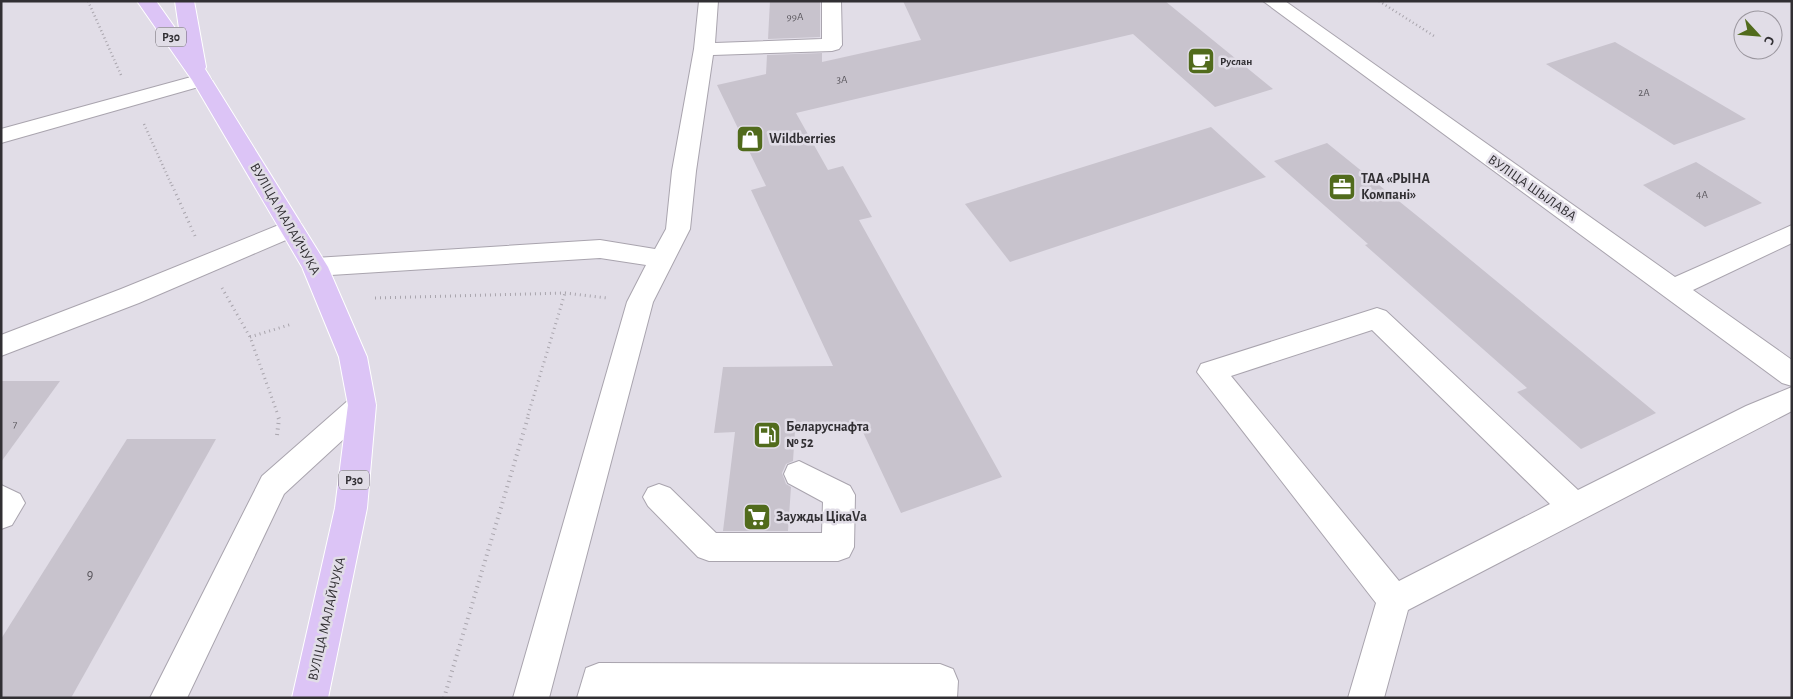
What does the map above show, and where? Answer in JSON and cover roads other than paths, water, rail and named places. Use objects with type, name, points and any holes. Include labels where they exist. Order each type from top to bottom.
[{"type":"main road","name":"ВУЛІЦА МАЛАЙЧУКА","points":[[146,1],[200,76],[315,266],[353,357],[362,404],[351,508],[329,618],[310,698]]},
{"type":"main road","name":"ВУЛІЦА МАЛАЙЧУКА","points":[[184,1],[200,76]]},
{"type":"street","points":[[531,698],[640,302],[678,229],[684,171],[704,49],[709,1]]},
{"type":"street","points":[[704,49],[832,45],[831,1]]},
{"type":"street","name":"ВУЛІЦА ШЫЛАВА","points":[[1272,1],[1409,102],[1674,288],[1792,376]]},
{"type":"street","points":[[1,136],[200,76]]},
{"type":"street","points":[[1,346],[130,296],[291,228]]},
{"type":"street","points":[[1674,288],[1792,233]]},
{"type":"street","points":[[315,266],[600,249],[663,259]]},
{"type":"street","points":[[1394,600],[1211,372],[1377,318],[1574,507]]},
{"type":"street","points":[[1366,698],[1394,600],[1756,414],[1792,398]]},
{"type":"street","points":[[168,698],[273,485],[362,404]]},
{"type":"street","points":[[659,497],[710,547],[838,546],[839,495],[799,474]]},
{"type":"street","points":[[1,498],[9,503],[1,515]]},
{"type":"street","points":[[595,698],[599,680],[940,681],[939,698]]},
{"type":"place","name":"Руслан","points":[[1201,61]]},
{"type":"place","name":"Wildberries","points":[[750,139]]},
{"type":"place","name":"ТАА «РЫНА Компані»","points":[[1342,187]]},
{"type":"place","name":"Беларуснафта № 52","points":[[767,435]]},
{"type":"place","name":"Заужды ЦікаVа","points":[[757,517]]}]
